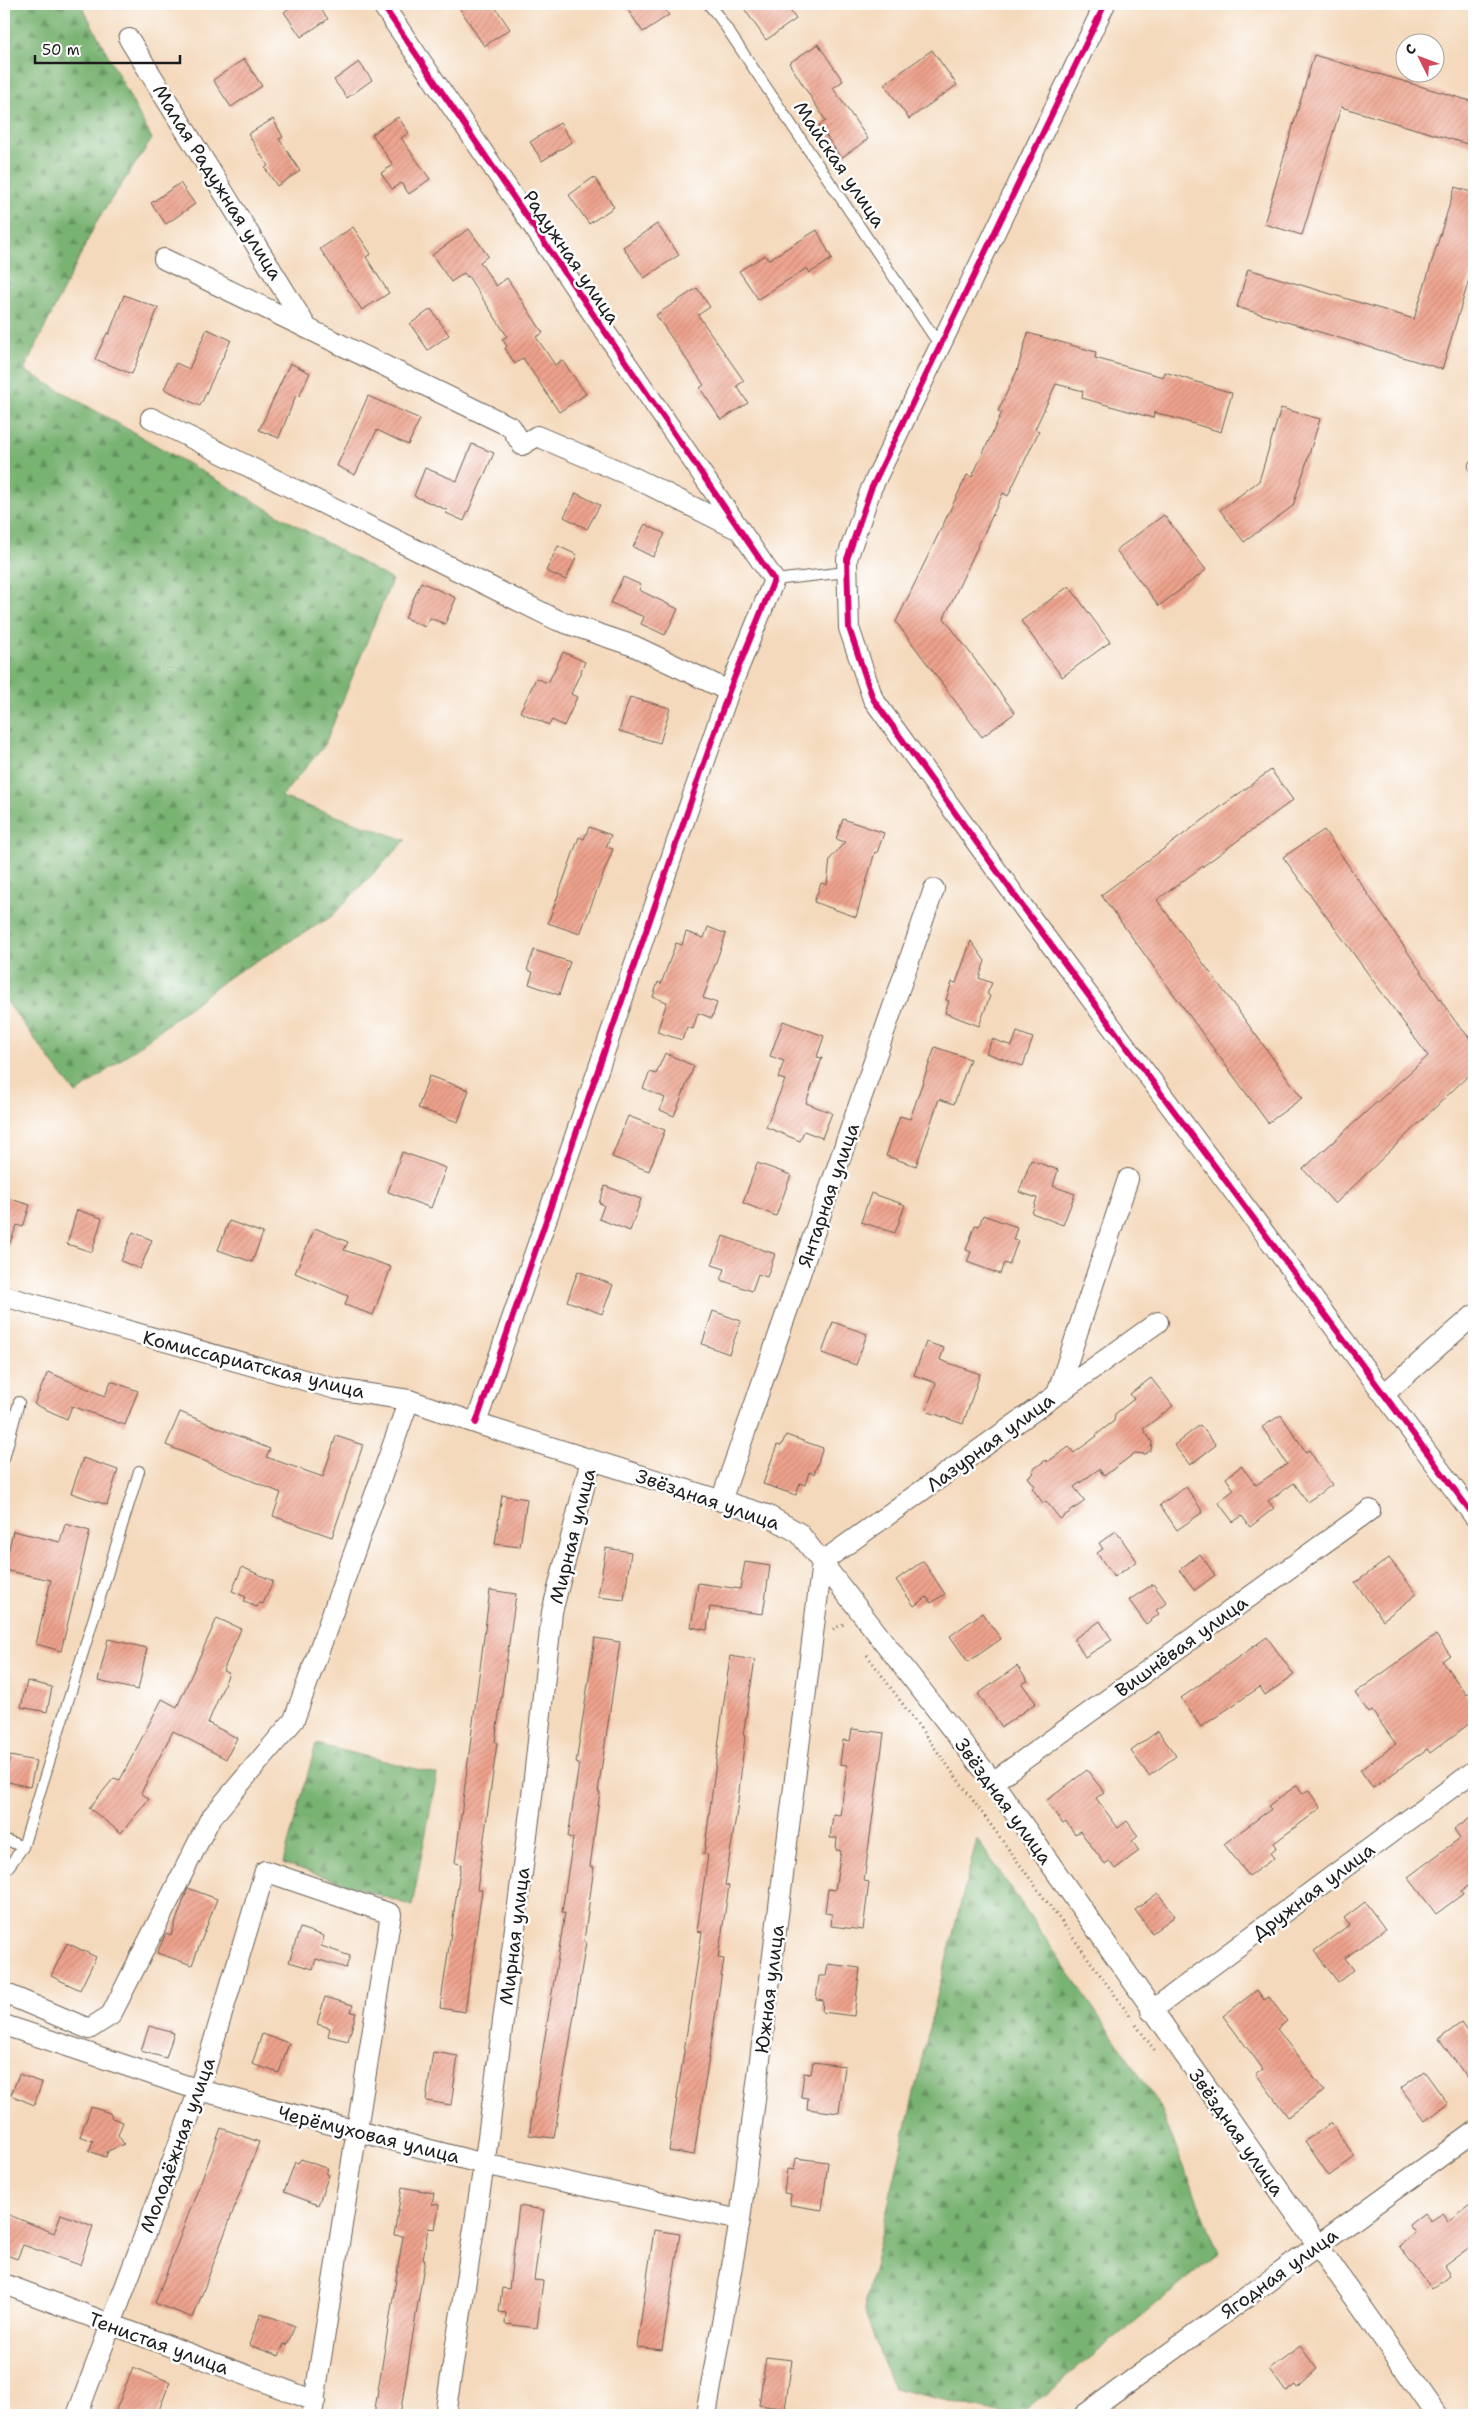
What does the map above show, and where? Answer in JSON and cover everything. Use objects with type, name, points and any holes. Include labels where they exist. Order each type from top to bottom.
[{"type":"street","points":[[1105,4],[871,489],[846,559],[849,628],[873,699],[1023,907],[1474,1516]]},
{"type":"street","name":"Радужная улица","points":[[385,5],[737,529],[774,580]]},
{"type":"street","name":"Малая Радужная улица","points":[[129,39],[306,326]]},
{"type":"street","points":[[164,259],[306,326],[511,427],[522,445],[537,436],[633,477],[737,529]]},
{"type":"street","points":[[151,418],[549,616],[634,646],[728,691]]},
{"type":"street","points":[[476,1423],[728,691],[774,580]]},
{"type":"street","name":"Янтарная улица","points":[[721,1501],[934,889]]},
{"type":"street","points":[[1057,1394],[1128,1179]]},
{"type":"street","name":"Комиссариатская улица","points":[[4,1296],[336,1389],[409,1400]]},
{"type":"street","points":[[1384,1394],[1474,1315]]},
{"type":"street","name":"Лазурная улица","points":[[822,1562],[1158,1322]]},
{"type":"street","points":[[4,1993],[89,2029],[111,2015],[210,1819],[294,1720],[409,1400]]},
{"type":"street","name":"Звёздная улица","points":[[409,1400],[767,1515],[798,1533],[993,1782],[1436,2414]]},
{"type":"street","name":"Мирная улица","points":[[446,2415],[484,2164],[532,1796],[552,1612],[591,1460]]},
{"type":"street","name":"Вишнёвая улица","points":[[993,1782],[1370,1510]]},
{"type":"street","name":"Южная улица","points":[[706,2415],[740,2220],[822,1562]]},
{"type":"street","name":"Дружная улица","points":[[1152,2010],[1474,1771]]},
{"type":"street","name":"Молодёжная улица","points":[[77,2415],[199,2090],[265,1871],[391,1914],[357,2131]]},
{"type":"street","name":"Черёмуховая улица","points":[[4,2025],[199,2090],[484,2164],[740,2220]]},
{"type":"street","points":[[314,2408],[357,2131]]},
{"type":"street","name":"Ягодная улица","points":[[1075,2412],[1474,2132]]},
{"type":"street","name":"Тенистая улица","points":[[4,2284],[314,2408]]},
{"type":"lane","name":"Майская улица","points":[[708,4],[719,17],[940,346]]},
{"type":"lane","points":[[774,580],[847,572]]},
{"type":"lane","points":[[4,1459],[19,1402]]},
{"type":"lane","points":[[4,1873],[23,1847],[139,1471]]},
{"type":"lane","points":[[4,1839],[23,1847]]},
{"type":"path","points":[[831,1639],[832,1630],[843,1623],[847,1628]]},
{"type":"path","points":[[861,1647],[1160,2058]]},
{"type":"path","points":[[1058,2415],[1075,2412]]},
{"type":"green space","points":[[4,4],[81,4],[152,139],[98,219],[24,370],[392,580],[324,746],[281,797],[406,840],[331,917],[229,977],[76,1094],[4,998]]},
{"type":"green space","points":[[316,1744],[437,1774],[412,1906],[283,1863]]},
{"type":"green space","points":[[977,1839],[1157,2101],[1219,2253],[1020,2415],[1007,2415],[893,2388],[864,2310],[930,2024]]},
{"type":"building","points":[[296,4],[317,4],[328,19],[301,37],[284,12]]},
{"type":"building","points":[[457,4],[493,4],[510,29],[484,46]]},
{"type":"building","points":[[624,4],[661,4],[669,15],[643,32]]},
{"type":"building","points":[[741,4],[785,4],[796,19],[766,40]]},
{"type":"building","points":[[818,44],[843,81],[833,88],[868,139],[841,158],[819,125],[826,121],[789,63]]},
{"type":"building","points":[[932,50],[957,85],[909,119],[884,84]]},
{"type":"building","points":[[1314,55],[1396,79],[1396,82],[1406,82],[1474,102],[1474,146],[1341,107],[1302,235],[1264,224]]},
{"type":"building","points":[[244,59],[262,86],[231,107],[213,80]]},
{"type":"building","points":[[359,62],[372,80],[347,98],[334,80]]},
{"type":"building","points":[[398,117],[409,133],[401,138],[430,179],[409,194],[401,183],[392,189],[381,173],[393,165],[372,134]]},
{"type":"building","points":[[273,119],[283,137],[279,139],[300,171],[277,186],[265,168],[268,166],[248,134]]},
{"type":"building","points":[[560,123],[572,142],[542,161],[530,142]]},
{"type":"building","points":[[594,177],[614,207],[589,224],[569,195]]},
{"type":"building","points":[[180,183],[195,204],[166,224],[151,203]]},
{"type":"building","points":[[1455,187],[1474,193],[1474,263],[1442,369],[1237,307],[1248,269],[1414,319]]},
{"type":"building","points":[[657,224],[679,255],[644,278],[623,247]]},
{"type":"building","points":[[353,227],[371,254],[366,257],[389,293],[362,310],[320,249]]},
{"type":"building","points":[[469,229],[488,256],[480,262],[496,286],[507,278],[543,333],[536,337],[555,365],[562,360],[586,394],[559,412],[523,358],[515,364],[502,339],[507,336],[468,276],[464,273],[451,282],[432,255]]},
{"type":"building","points":[[817,230],[832,259],[810,273],[807,268],[758,299],[739,271],[765,255],[768,260]]},
{"type":"building","points":[[697,288],[710,307],[698,315],[744,381],[737,386],[748,403],[721,420],[700,388],[704,385],[656,315]]},
{"type":"building","points":[[124,295],[158,308],[132,374],[95,359],[107,333],[109,334]]},
{"type":"building","points":[[431,309],[449,335],[428,350],[410,324]]},
{"type":"building","points":[[207,329],[231,340],[200,406],[164,389],[176,363],[189,369]]},
{"type":"building","points":[[1028,333],[1096,352],[1095,358],[1163,377],[1165,372],[1232,393],[1221,432],[1154,412],[1153,418],[1082,398],[1083,391],[1056,384],[1035,429],[1039,431],[1008,496],[1003,493],[944,618],[1015,713],[982,737],[896,622],[967,475],[972,477],[1002,412],[998,411],[1017,371]]},
{"type":"building","points":[[290,363],[310,373],[299,397],[296,395],[279,438],[259,430]]},
{"type":"building","points":[[368,396],[420,419],[408,445],[377,430],[355,475],[337,466]]},
{"type":"building","points":[[1281,408],[1320,419],[1293,506],[1244,542],[1220,510],[1259,481]]},
{"type":"building","points":[[472,444],[494,453],[464,521],[446,513],[447,510],[414,496],[425,468],[457,481]]},
{"type":"building","points":[[576,493],[600,505],[587,529],[564,517]]},
{"type":"building","points":[[1164,515],[1206,570],[1159,606],[1116,550]]},
{"type":"building","points":[[645,524],[665,534],[653,557],[633,547]]},
{"type":"building","points":[[558,546],[577,555],[566,580],[546,571]]},
{"type":"building","points":[[623,577],[641,585],[639,590],[678,609],[665,635],[641,624],[644,617],[611,603]]},
{"type":"building","points":[[421,582],[456,598],[445,624],[430,618],[425,627],[405,618]]},
{"type":"building","points":[[1069,586],[1110,642],[1062,677],[1021,621]]},
{"type":"building","points":[[563,652],[585,662],[571,694],[577,697],[564,726],[552,720],[549,725],[520,712],[536,678],[548,683]]},
{"type":"building","points":[[630,697],[670,708],[660,743],[619,731]]},
{"type":"building","points":[[1271,770],[1293,800],[1157,900],[1302,1098],[1268,1123],[1101,895]]},
{"type":"building","points":[[843,819],[884,833],[877,853],[875,852],[856,917],[814,902],[821,883],[827,885],[830,859],[845,842],[836,839]]},
{"type":"building","points":[[589,827],[611,835],[606,847],[613,849],[580,934],[548,923],[579,837],[584,839]]},
{"type":"building","points":[[1324,830],[1455,1021],[1474,1043],[1474,1070],[1335,1204],[1303,1169],[1428,1056],[1283,857]]},
{"type":"building","points":[[708,927],[726,934],[703,998],[717,1003],[712,1018],[698,1013],[693,1029],[687,1027],[682,1040],[657,1032],[667,1002],[653,997],[658,982],[661,984],[676,943],[682,945],[686,932],[704,938]]},
{"type":"building","points":[[971,941],[985,961],[979,978],[992,983],[987,994],[990,996],[979,1026],[945,1013],[949,1001],[946,1000],[952,982],[956,983]]},
{"type":"building","points":[[534,950],[570,962],[559,995],[529,984],[533,972],[527,970]]},
{"type":"building","points":[[783,1021],[824,1036],[817,1057],[822,1058],[806,1103],[832,1113],[822,1138],[804,1131],[800,1141],[766,1127],[785,1080],[778,1078],[784,1061],[770,1056]]},
{"type":"building","points":[[1017,1032],[1033,1038],[1023,1066],[986,1053],[992,1039],[1012,1046]]},
{"type":"building","points":[[935,1047],[970,1059],[954,1104],[939,1099],[916,1166],[886,1156],[900,1116],[910,1119]]},
{"type":"building","points":[[665,1053],[694,1066],[674,1116],[660,1110],[665,1098],[643,1088],[650,1072],[656,1074]]},
{"type":"building","points":[[429,1076],[469,1090],[458,1122],[418,1108]]},
{"type":"building","points":[[628,1116],[665,1130],[649,1171],[612,1157]]},
{"type":"building","points":[[402,1152],[446,1168],[431,1208],[388,1192]]},
{"type":"building","points":[[1031,1160],[1058,1170],[1053,1186],[1075,1194],[1063,1225],[1032,1213],[1037,1198],[1019,1192]]},
{"type":"building","points":[[757,1163],[791,1175],[776,1216],[743,1203]]},
{"type":"building","points":[[605,1186],[641,1199],[630,1231],[599,1219],[604,1205],[599,1203]]},
{"type":"building","points":[[871,1193],[905,1205],[895,1233],[861,1222]]},
{"type":"building","points":[[4,1197],[30,1205],[23,1227],[17,1225],[5,1255]]},
{"type":"building","points":[[77,1210],[102,1218],[92,1252],[67,1244]]},
{"type":"building","points":[[983,1215],[1017,1227],[1013,1240],[1018,1241],[1009,1265],[1004,1263],[1000,1274],[967,1262],[971,1252],[966,1250],[975,1225],[979,1226]]},
{"type":"building","points":[[229,1221],[263,1233],[252,1262],[218,1250]]},
{"type":"building","points":[[315,1228],[348,1242],[344,1250],[391,1267],[373,1315],[345,1305],[348,1296],[295,1273]]},
{"type":"building","points":[[133,1232],[152,1240],[140,1269],[121,1261]]},
{"type":"building","points":[[723,1236],[775,1254],[767,1277],[758,1274],[752,1291],[721,1280],[725,1269],[712,1265]]},
{"type":"building","points":[[578,1271],[613,1285],[602,1314],[567,1301]]},
{"type":"building","points":[[713,1311],[741,1321],[729,1354],[702,1344]]},
{"type":"building","points":[[833,1322],[867,1334],[856,1365],[822,1353]]},
{"type":"building","points":[[926,1342],[944,1348],[940,1360],[980,1374],[963,1424],[926,1411],[936,1383],[914,1375]]},
{"type":"building","points":[[48,1372],[105,1396],[111,1381],[138,1391],[125,1425],[72,1406],[67,1419],[34,1404]]},
{"type":"building","points":[[1151,1378],[1173,1406],[1143,1429],[1152,1442],[1151,1450],[1145,1454],[1135,1453],[1104,1476],[1099,1469],[1074,1487],[1085,1501],[1060,1519],[1046,1501],[1043,1503],[1032,1488],[1035,1486],[1028,1477],[1034,1473],[1032,1470],[1069,1447],[1074,1453],[1097,1436],[1114,1421],[1115,1414],[1134,1399],[1130,1394]]},
{"type":"building","points":[[180,1412],[270,1449],[266,1457],[323,1477],[336,1436],[363,1445],[332,1537],[273,1516],[281,1493],[166,1445]]},
{"type":"building","points":[[1281,1415],[1306,1452],[1309,1450],[1332,1485],[1307,1502],[1294,1483],[1268,1501],[1274,1508],[1250,1527],[1242,1516],[1233,1522],[1218,1502],[1234,1490],[1226,1478],[1241,1466],[1256,1485],[1287,1464],[1262,1427]]},
{"type":"building","points":[[1200,1425],[1216,1445],[1190,1465],[1174,1445]]},
{"type":"building","points":[[786,1435],[823,1448],[814,1474],[809,1472],[805,1485],[800,1483],[796,1495],[763,1484],[777,1445],[781,1446]]},
{"type":"building","points":[[83,1458],[118,1470],[107,1505],[71,1493]]},
{"type":"building","points":[[1186,1487],[1203,1512],[1177,1530],[1160,1505]]},
{"type":"building","points":[[502,1495],[527,1499],[520,1547],[495,1544]]},
{"type":"building","points":[[65,1524],[90,1531],[61,1651],[36,1644],[51,1580],[4,1570],[13,1531],[60,1542]]},
{"type":"building","points":[[1116,1531],[1137,1561],[1114,1577],[1097,1553],[1103,1549],[1099,1543]]},
{"type":"building","points":[[606,1548],[631,1552],[624,1600],[598,1597]]},
{"type":"building","points":[[1200,1554],[1215,1575],[1195,1590],[1179,1570]]},
{"type":"building","points":[[1389,1558],[1417,1594],[1383,1620],[1355,1583]]},
{"type":"building","points":[[923,1561],[945,1594],[931,1603],[927,1597],[914,1606],[896,1580]]},
{"type":"building","points":[[745,1562],[770,1566],[763,1614],[710,1607],[707,1630],[691,1627],[698,1583],[740,1589]]},
{"type":"building","points":[[242,1567],[273,1581],[263,1604],[259,1603],[257,1607],[244,1602],[246,1597],[232,1591]]},
{"type":"building","points":[[1153,1584],[1167,1603],[1156,1610],[1159,1614],[1146,1624],[1129,1600]]},
{"type":"building","points":[[490,1590],[516,1594],[495,1742],[497,1743],[477,1890],[482,1890],[465,2012],[440,2008],[461,1864],[455,1863]]},
{"type":"building","points":[[982,1613],[1001,1639],[968,1662],[950,1636]]},
{"type":"building","points":[[217,1618],[241,1629],[223,1671],[229,1673],[208,1723],[237,1738],[226,1759],[173,1731],[141,1793],[149,1799],[121,1833],[89,1808],[114,1778],[120,1780],[162,1699],[177,1707]]},
{"type":"building","points":[[1100,1621],[1112,1640],[1085,1657],[1074,1639]]},
{"type":"building","points":[[1436,1635],[1450,1655],[1442,1661],[1467,1695],[1474,1689],[1474,1720],[1430,1753],[1427,1749],[1373,1788],[1360,1770],[1396,1744],[1372,1711],[1369,1713],[1355,1693]]},
{"type":"building","points":[[1267,1637],[1294,1675],[1265,1695],[1260,1687],[1201,1727],[1181,1698]]},
{"type":"building","points":[[595,1638],[620,1642],[598,1792],[600,1792],[590,1867],[594,1867],[584,1941],[586,1942],[554,2138],[529,2135],[565,1913],[562,1912],[573,1838],[568,1837],[579,1764],[576,1763]]},
{"type":"building","points":[[108,1639],[147,1648],[138,1690],[98,1681]]},
{"type":"building","points":[[730,1656],[755,1660],[743,1735],[745,1736],[737,1810],[725,1885],[729,1886],[718,1958],[724,1959],[694,2155],[669,2151],[702,1932],[697,1931],[708,1855],[704,1854]]},
{"type":"building","points":[[1017,1666],[1028,1681],[1022,1684],[1036,1703],[1002,1727],[978,1694]]},
{"type":"building","points":[[27,1681],[52,1687],[47,1712],[21,1707]]},
{"type":"building","points":[[852,1729],[884,1733],[864,1881],[869,1882],[863,1930],[831,1926],[832,1914],[825,1913],[828,1889],[835,1890],[841,1851],[836,1850],[837,1838],[830,1838],[833,1814],[840,1815],[842,1803],[847,1765],[840,1764],[843,1740],[850,1741]]},
{"type":"building","points":[[1158,1731],[1176,1756],[1149,1776],[1131,1751]]},
{"type":"building","points":[[10,1756],[36,1761],[30,1787],[4,1781]]},
{"type":"building","points":[[1087,1770],[1104,1792],[1096,1798],[1118,1828],[1127,1821],[1138,1836],[1132,1841],[1139,1851],[1115,1869],[1109,1861],[1105,1864],[1080,1831],[1075,1834],[1066,1822],[1063,1824],[1046,1801]]},
{"type":"building","points":[[1297,1785],[1303,1794],[1308,1790],[1321,1808],[1274,1843],[1277,1847],[1270,1853],[1274,1858],[1249,1876],[1224,1844],[1271,1809],[1268,1806]]},
{"type":"building","points":[[1474,1814],[1474,1882],[1461,1891],[1463,1894],[1436,1914],[1408,1877],[1460,1838],[1454,1829]]},
{"type":"building","points":[[188,1888],[217,1899],[192,1965],[157,1953],[166,1933],[171,1935]]},
{"type":"building","points":[[1158,1893],[1175,1916],[1152,1933],[1135,1910]]},
{"type":"building","points":[[1365,1902],[1385,1929],[1345,1958],[1354,1970],[1338,1982],[1314,1951],[1349,1925],[1344,1918]]},
{"type":"building","points":[[300,1928],[324,1936],[321,1946],[350,1956],[346,1968],[316,1959],[313,1969],[289,1962]]},
{"type":"building","points":[[67,1943],[96,1957],[80,1990],[51,1976]]},
{"type":"building","points":[[828,1964],[860,1968],[854,2016],[822,2012],[823,2000],[816,1999],[819,1976],[826,1976]]},
{"type":"building","points":[[1257,1990],[1264,2000],[1269,1997],[1287,2021],[1277,2029],[1324,2091],[1288,2117],[1256,2074],[1263,2069],[1223,2016]]},
{"type":"building","points":[[325,1997],[353,2005],[351,2012],[356,2013],[348,2041],[328,2036],[330,2028],[317,2024]]},
{"type":"building","points":[[1461,2023],[1474,2041],[1474,2087],[1439,2039]]},
{"type":"building","points":[[149,2026],[174,2033],[166,2058],[141,2051]]},
{"type":"building","points":[[262,2034],[289,2043],[279,2073],[252,2064]]},
{"type":"building","points":[[433,2052],[458,2056],[451,2105],[426,2101]]},
{"type":"building","points":[[813,2062],[845,2066],[839,2113],[807,2109],[808,2098],[801,2097],[804,2073],[811,2074]]},
{"type":"building","points":[[1424,2071],[1448,2104],[1425,2121],[1401,2088]]},
{"type":"building","points":[[19,2074],[42,2083],[34,2105],[11,2095]]},
{"type":"building","points":[[91,2107],[110,2113],[112,2118],[123,2122],[118,2135],[124,2144],[108,2151],[106,2157],[89,2151],[93,2141],[80,2136]]},
{"type":"building","points":[[1331,2123],[1355,2157],[1329,2176],[1305,2141]]},
{"type":"building","points":[[221,2128],[259,2142],[193,2318],[155,2303]]},
{"type":"building","points":[[796,2158],[828,2162],[822,2210],[790,2205],[791,2194],[784,2193],[787,2169],[794,2170]]},
{"type":"building","points":[[301,2159],[328,2169],[326,2174],[329,2175],[318,2205],[284,2192],[295,2162],[298,2163]]},
{"type":"building","points":[[402,2187],[434,2193],[432,2204],[439,2205],[435,2229],[428,2228],[423,2259],[425,2259],[400,2415],[374,2415],[403,2236],[394,2235]]},
{"type":"building","points":[[1474,2202],[1474,2244],[1444,2266],[1450,2275],[1432,2289],[1399,2246],[1415,2233],[1409,2225],[1424,2213],[1431,2221],[1443,2213],[1449,2221]]},
{"type":"building","points":[[519,2206],[544,2210],[534,2280],[543,2281],[537,2328],[505,2324],[506,2313],[499,2312],[502,2288],[509,2289]]},
{"type":"building","points":[[4,2213],[54,2233],[61,2214],[93,2226],[80,2265],[23,2245],[17,2259],[4,2254]]},
{"type":"building","points":[[654,2230],[680,2234],[662,2350],[637,2347]]},
{"type":"building","points":[[261,2313],[295,2326],[287,2345],[284,2344],[279,2356],[249,2345]]},
{"type":"building","points":[[1300,2346],[1317,2369],[1297,2388],[1295,2385],[1286,2392],[1269,2369]]},
{"type":"building","points":[[766,2357],[792,2360],[785,2409],[759,2405]]},
{"type":"building","points":[[133,2367],[170,2382],[157,2415],[114,2415]]},
{"type":"cycle path","points":[[382,4],[774,580],[729,691],[476,1423]]},
{"type":"cycle path","points":[[1105,4],[871,489],[847,559],[849,628],[873,699],[1023,907],[1474,1516]]}]
